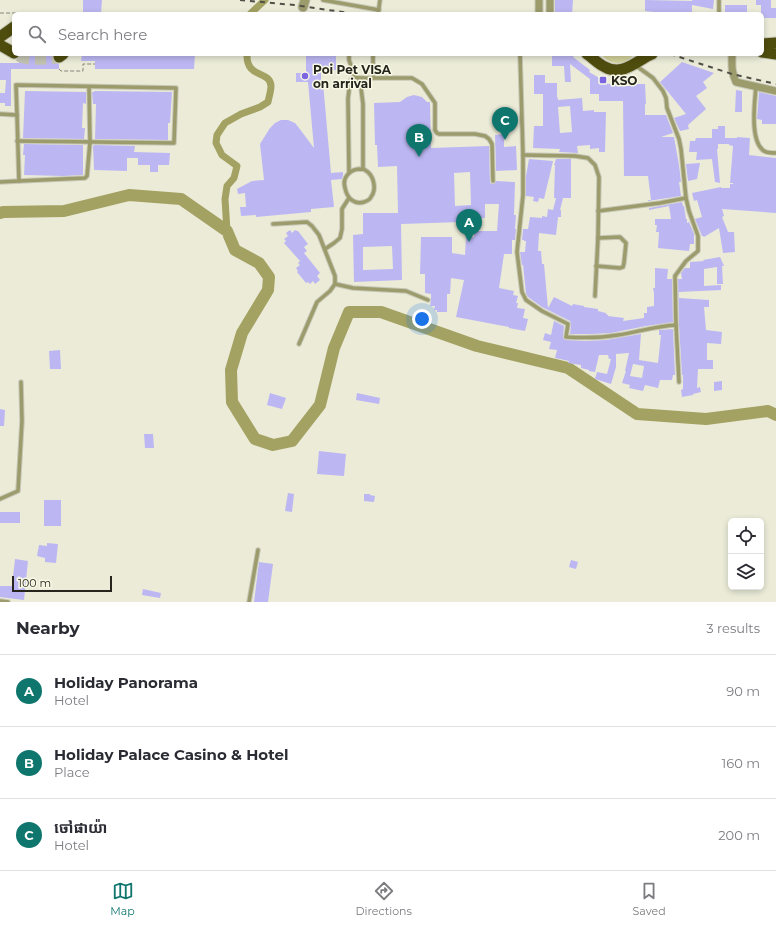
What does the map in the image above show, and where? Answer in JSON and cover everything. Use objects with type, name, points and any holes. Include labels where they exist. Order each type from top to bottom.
[{"type":"highway","points":[[0,38],[12,29]]},
{"type":"highway","points":[[764,44],[776,43]]},
{"type":"highway","points":[[0,45],[12,52]]},
{"type":"highway","points":[[764,52],[776,54]]},
{"type":"highway","points":[[597,58],[607,68],[620,70],[627,68],[638,60],[647,56]]},
{"type":"street","points":[[539,0],[539,12]]},
{"type":"street","points":[[550,0],[550,12]]},
{"type":"street","points":[[732,56],[732,74],[736,82],[776,91]]},
{"type":"lane","points":[[323,0],[378,12],[380,0]]},
{"type":"lane","points":[[719,0],[719,12]]},
{"type":"lane","points":[[349,56],[349,60],[361,88],[363,104],[363,169]]},
{"type":"lane","points":[[373,56],[373,78]]},
{"type":"lane","points":[[520,56],[523,195],[517,252],[522,292],[526,300],[542,311],[568,324],[566,337],[595,338],[676,325]]},
{"type":"lane","points":[[638,60],[653,78],[666,98],[679,138],[686,198],[698,236],[698,251],[686,261],[675,276],[679,382]]},
{"type":"lane","points":[[349,172],[363,169],[372,177],[374,188],[373,194],[368,201],[356,203],[349,198],[344,184],[349,172],[348,99],[350,81],[352,78],[412,78],[422,84],[435,103],[435,130],[437,133],[475,134],[485,136],[489,139],[492,144],[493,181]]},
{"type":"lane","points":[[18,142],[174,143],[176,88],[16,85],[18,181]]},
{"type":"lane","points":[[756,86],[755,134],[758,144],[764,152],[776,153]]},
{"type":"lane","points":[[0,182],[85,178],[87,176],[90,142],[89,87]]},
{"type":"lane","points":[[0,114],[17,115]]},
{"type":"lane","points":[[523,155],[575,156],[588,158],[595,166],[599,177],[595,296]]},
{"type":"lane","points":[[325,249],[340,238],[342,229],[342,209],[349,198]]},
{"type":"lane","points":[[598,211],[655,204],[686,198]]},
{"type":"lane","points":[[273,224],[307,222],[312,226],[325,249],[335,276],[335,284],[330,291],[317,302],[299,344]]},
{"type":"lane","points":[[596,266],[623,267],[626,242],[620,238],[598,238]]},
{"type":"lane","points":[[335,284],[352,288],[406,291],[428,300]]},
{"type":"lane","points":[[0,499],[18,491],[22,421],[21,382]]},
{"type":"lane","points":[[249,602],[258,550]]},
{"type":"lane","points":[[0,601],[8,602]]},
{"type":"path","points":[[0,13],[12,13]]},
{"type":"path","points":[[59,69],[83,71],[83,64],[94,64]]},
{"type":"green space","points":[[603,56],[632,56],[627,61],[618,63],[609,61]]},
{"type":"building","points":[[83,0],[102,0],[101,12],[83,12]]},
{"type":"building","points":[[555,0],[573,0],[572,12],[555,12]]},
{"type":"building","points":[[645,0],[714,0],[713,9],[692,5],[692,12],[645,11]]},
{"type":"building","points":[[756,0],[771,0],[771,8],[776,8],[776,18],[764,18],[764,12],[761,12],[761,5],[756,5]]},
{"type":"building","points":[[725,5],[747,5],[747,12],[725,12]]},
{"type":"building","points":[[20,56],[52,56],[53,61],[59,64],[59,69],[11,69],[11,106],[5,106],[5,103],[0,103],[0,93],[5,93],[6,80],[0,80],[0,63],[19,63]]},
{"type":"building","points":[[82,56],[195,56],[194,69],[95,69],[95,61],[81,61]]},
{"type":"building","points":[[306,56],[336,56],[336,70],[321,70],[321,83],[323,83],[331,173],[343,172],[342,179],[331,180],[334,207],[311,209],[311,212],[256,217],[256,215],[241,216],[240,207],[246,207],[245,193],[238,194],[237,189],[252,181],[264,180],[260,144],[275,123],[281,120],[288,120],[295,123],[314,148],[308,82],[296,82],[296,73],[306,73]]},
{"type":"building","points":[[552,56],[574,56],[590,70],[589,72],[601,79],[599,83],[624,83],[624,86],[645,84],[645,115],[666,115],[673,133],[661,137],[674,137],[679,165],[681,196],[648,201],[651,200],[648,176],[624,176],[623,101],[599,101],[599,94],[590,94],[590,79],[570,64],[571,82],[565,82],[564,66],[552,66]]},
{"type":"building","points":[[682,62],[714,73],[703,82],[707,88],[696,96],[706,109],[688,125],[689,129],[680,131],[674,118],[686,114],[660,82]]},
{"type":"building","points":[[534,75],[545,75],[545,83],[557,83],[558,100],[582,98],[583,111],[594,110],[594,112],[606,112],[605,152],[599,152],[599,148],[590,149],[590,145],[577,146],[578,153],[559,152],[560,149],[533,148],[534,126],[543,126],[543,94],[534,94]],"holes":[[[570,106],[572,132],[560,133],[558,107]]]},
{"type":"building","points":[[736,90],[742,91],[742,112],[735,112]]},
{"type":"building","points":[[25,91],[86,92],[86,104],[83,103],[82,128],[85,128],[84,139],[23,138]]},
{"type":"building","points":[[92,92],[172,92],[170,123],[168,123],[168,140],[95,139],[96,104],[93,104]]},
{"type":"building","points":[[759,92],[776,96],[776,124],[762,124],[762,120],[757,119]]},
{"type":"building","points":[[414,95],[422,97],[427,102],[430,102],[431,148],[489,146],[490,183],[494,184],[496,181],[515,182],[515,240],[512,240],[512,254],[504,254],[499,288],[514,291],[513,295],[518,296],[516,303],[518,303],[517,308],[525,309],[523,318],[528,319],[525,331],[456,317],[464,280],[451,278],[450,294],[447,294],[447,312],[437,312],[437,310],[434,310],[435,306],[430,306],[431,294],[425,293],[425,274],[420,274],[421,237],[452,237],[452,253],[465,255],[466,237],[474,237],[474,231],[497,231],[499,204],[485,204],[485,218],[472,218],[472,224],[462,224],[462,222],[401,224],[402,280],[354,282],[353,235],[363,234],[363,213],[398,213],[397,166],[378,167],[377,145],[375,145],[374,103],[400,102],[407,97]],"holes":[[[470,172],[471,205],[455,206],[454,173]],[[392,246],[393,269],[363,270],[363,247]]]},
{"type":"building","points":[[718,126],[725,126],[725,138],[750,138],[749,155],[776,158],[776,213],[722,209],[724,216],[722,217],[728,232],[734,232],[735,252],[723,253],[719,228],[704,237],[702,236],[695,219],[702,217],[697,200],[694,201],[692,193],[721,187],[730,188],[730,184],[733,184],[730,183],[733,146],[729,144],[718,144],[717,149],[720,183],[715,182],[712,159],[696,160],[697,152],[689,152],[690,141],[695,141],[696,138],[712,138],[712,129],[718,129]]},
{"type":"building","points":[[504,134],[504,147],[516,146],[517,170],[496,171],[495,135]]},
{"type":"building","points":[[24,144],[83,145],[83,175],[24,175]]},
{"type":"building","points":[[93,146],[135,146],[134,152],[170,153],[169,165],[158,165],[158,172],[150,172],[150,165],[138,165],[138,158],[127,158],[127,171],[94,170]]},
{"type":"building","points":[[529,159],[553,161],[544,199],[539,198],[538,202],[533,201],[534,197],[526,196],[526,176]]},
{"type":"building","points":[[556,159],[571,159],[571,198],[563,198],[560,210],[561,217],[558,217],[556,235],[539,233],[538,251],[541,251],[542,264],[544,264],[548,308],[554,297],[572,306],[573,304],[598,309],[598,311],[606,313],[608,316],[624,318],[623,321],[644,318],[644,313],[647,313],[647,307],[654,306],[653,288],[655,288],[655,268],[668,269],[667,279],[672,279],[673,322],[611,333],[570,334],[570,321],[542,307],[528,297],[526,293],[520,252],[525,252],[526,241],[522,240],[523,229],[528,229],[530,217],[547,217],[548,209],[553,210],[556,198],[554,198],[554,165]]},
{"type":"building","points":[[700,163],[697,179],[688,181],[686,164]]},
{"type":"building","points":[[682,202],[687,223],[689,222],[694,234],[694,244],[690,244],[689,251],[658,248],[659,232],[656,232],[657,225],[655,225],[655,219],[671,219],[669,206],[649,210],[649,208]]},
{"type":"building","points":[[290,230],[292,233],[295,230],[298,231],[308,244],[304,247],[307,251],[304,253],[320,273],[317,276],[320,280],[315,284],[313,281],[310,284],[308,282],[306,283],[297,272],[298,271],[296,268],[300,265],[298,263],[300,261],[284,243],[286,241],[284,239],[288,236],[286,233]]},
{"type":"building","points":[[720,257],[724,266],[722,266],[723,284],[717,284],[717,267],[704,269],[704,286],[721,285],[721,290],[679,292],[679,298],[709,300],[709,307],[704,307],[706,330],[722,332],[721,344],[707,343],[707,360],[713,360],[713,369],[698,369],[697,388],[700,387],[701,392],[682,397],[681,390],[683,389],[683,375],[679,325],[678,279],[682,279],[681,273],[685,268],[690,268],[690,262],[704,261],[703,260]]},
{"type":"building","points":[[554,321],[564,326],[563,337],[566,340],[606,340],[641,334],[639,360],[658,363],[661,335],[659,335],[659,330],[673,329],[675,375],[673,375],[672,380],[660,380],[658,388],[645,385],[643,391],[629,388],[630,385],[622,383],[629,353],[616,354],[616,367],[611,384],[595,379],[597,372],[607,374],[611,359],[609,359],[608,355],[599,355],[595,372],[589,371],[581,368],[581,365],[568,363],[569,361],[555,358],[557,350],[549,349],[551,342],[543,340],[545,333],[551,335]],"holes":[[[633,364],[644,366],[642,378],[630,376]]]},
{"type":"building","points":[[60,350],[61,369],[50,369],[49,351]]},
{"type":"building","points":[[722,381],[722,390],[714,391],[714,382]]},
{"type":"building","points":[[270,393],[286,398],[282,409],[267,405]]},
{"type":"building","points":[[357,393],[380,398],[379,404],[356,400]]},
{"type":"building","points":[[0,409],[5,410],[4,426],[0,426]]},
{"type":"building","points":[[144,434],[153,434],[154,448],[145,448]]},
{"type":"building","points":[[319,451],[346,454],[344,476],[317,474]]},
{"type":"building","points":[[288,493],[294,494],[292,512],[285,511]]},
{"type":"building","points":[[364,494],[375,496],[374,502],[364,501]]},
{"type":"building","points":[[44,500],[61,500],[61,526],[44,526]]},
{"type":"building","points":[[0,512],[20,512],[20,523],[0,523]]},
{"type":"building","points":[[47,543],[58,544],[56,563],[45,562],[45,558],[37,556],[39,545],[47,546]]},
{"type":"building","points":[[15,559],[28,561],[24,600],[0,597],[0,586],[12,586]]},
{"type":"building","points":[[571,560],[578,562],[576,569],[569,567]]},
{"type":"building","points":[[259,562],[273,564],[268,602],[254,602]]},
{"type":"building","points":[[143,589],[161,593],[160,598],[142,595]]},
{"type":"waterway","points":[[252,12],[265,0]]},
{"type":"waterway","points":[[227,231],[225,199],[227,186],[234,178],[237,166],[222,155],[216,143],[217,135],[225,123],[268,102],[271,88],[270,81],[250,67],[247,56]]},
{"type":"waterway","points":[[0,213],[64,211],[129,195],[181,199],[227,231],[235,250],[259,263],[269,277],[268,290],[242,333],[231,370],[232,402],[255,439],[273,445],[292,441],[320,405],[334,348],[349,312],[381,312],[477,346],[568,368],[637,414],[706,419],[768,411],[776,415]]},
{"type":"tunnel","points":[[19,56],[27,59],[59,57]]},
{"type":"railway","points":[[240,0],[294,5],[342,12]]},
{"type":"railway","points":[[676,56],[732,74],[776,84]]},
{"type":"place","name":"Poi Pet VISA on arrival","points":[[305,76]]},
{"type":"place","name":"KSO","points":[[603,80]]},
{"type":"place","name":"ចៅផាយ៉ា","points":[[505,140]]},
{"type":"place","name":"Holiday Palace Casino & Hotel","points":[[419,157]]},
{"type":"place","name":"Holiday Panorama","points":[[469,242]]}]
